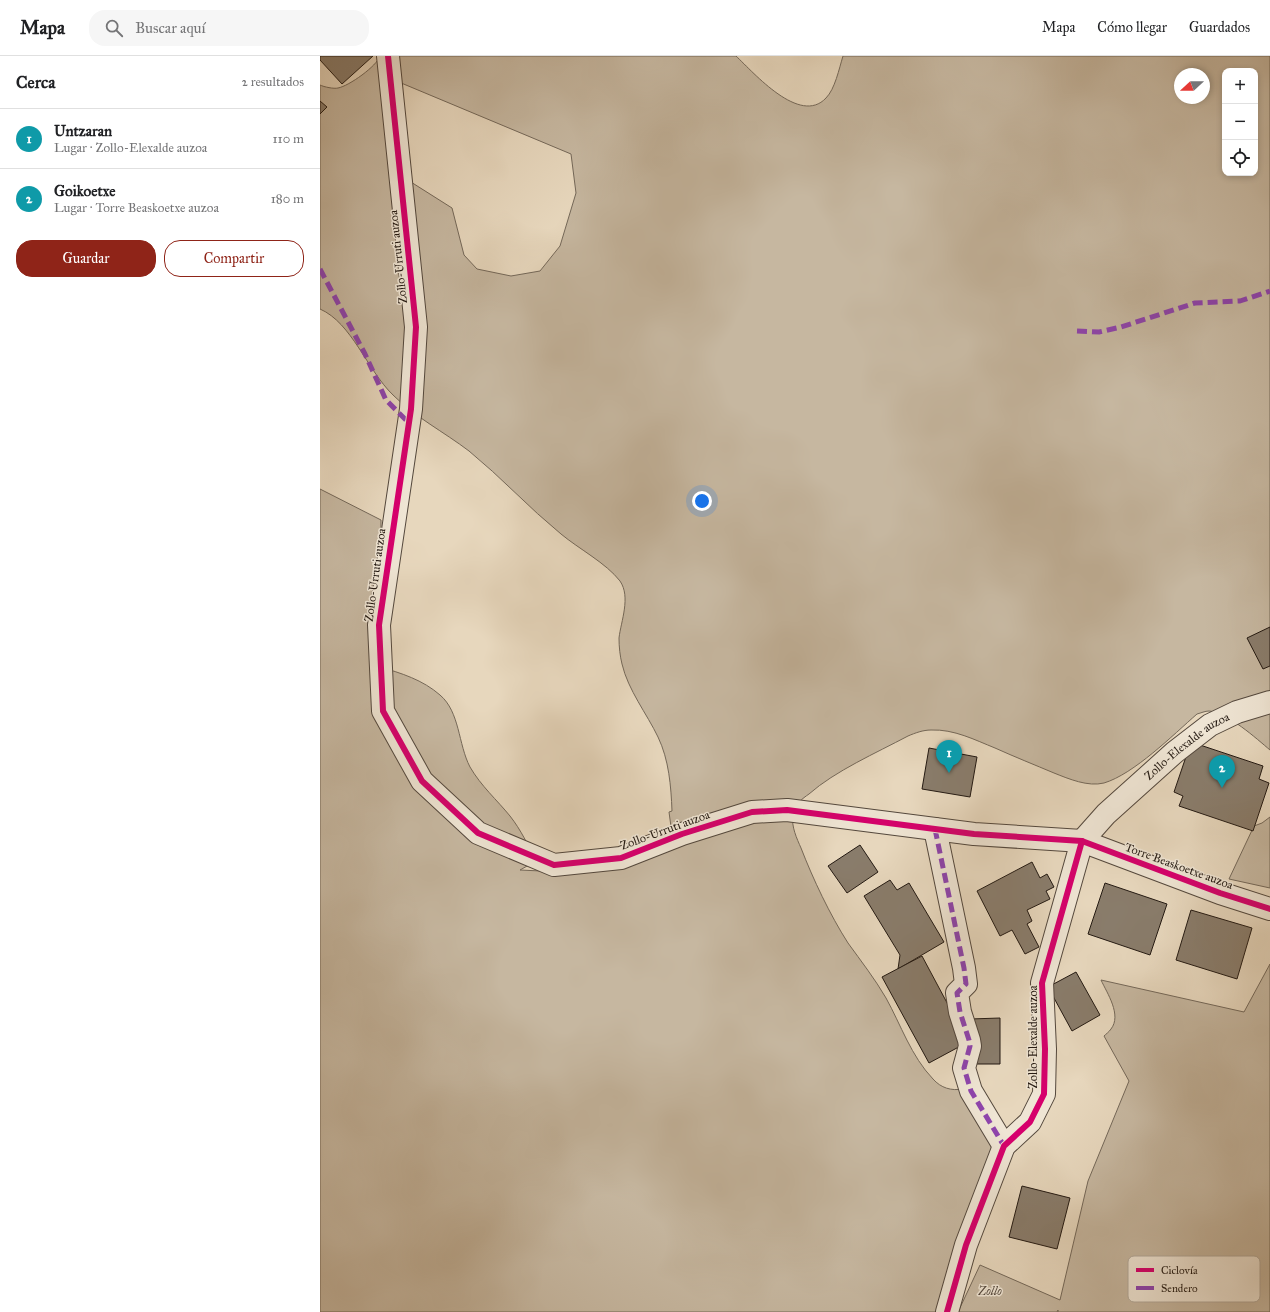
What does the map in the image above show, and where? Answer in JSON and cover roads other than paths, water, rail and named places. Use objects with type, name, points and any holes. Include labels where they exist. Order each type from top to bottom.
[{"type":"street","name":"Zollo-Urruti auzoa","points":[[388,56],[416,327],[411,409],[379,626],[382,711],[422,781],[478,833],[554,865],[621,858],[682,834],[752,812],[787,810],[935,829]]},
{"type":"street","name":"Zollo-Elexalde auzoa","points":[[946,1312],[966,1245],[1004,1146],[1030,1122],[1044,1094],[1045,1049],[1042,983],[1082,842],[1106,814],[1175,752],[1210,725],[1237,712],[1270,702]]},
{"type":"street","points":[[1004,1146],[971,1090],[964,1068],[970,1046],[960,1012],[957,993],[966,984],[935,829],[974,834],[1082,842]]},
{"type":"street","name":"Torre Beaskoetxe auzoa","points":[[1082,842],[1270,909]]},
{"type":"place","name":"Untzaran","points":[[949,773]]},
{"type":"place","name":"Goikoetxe","points":[[1222,788]]},
{"type":"park label","name":"Zollo","points":[[990,1291]]}]
